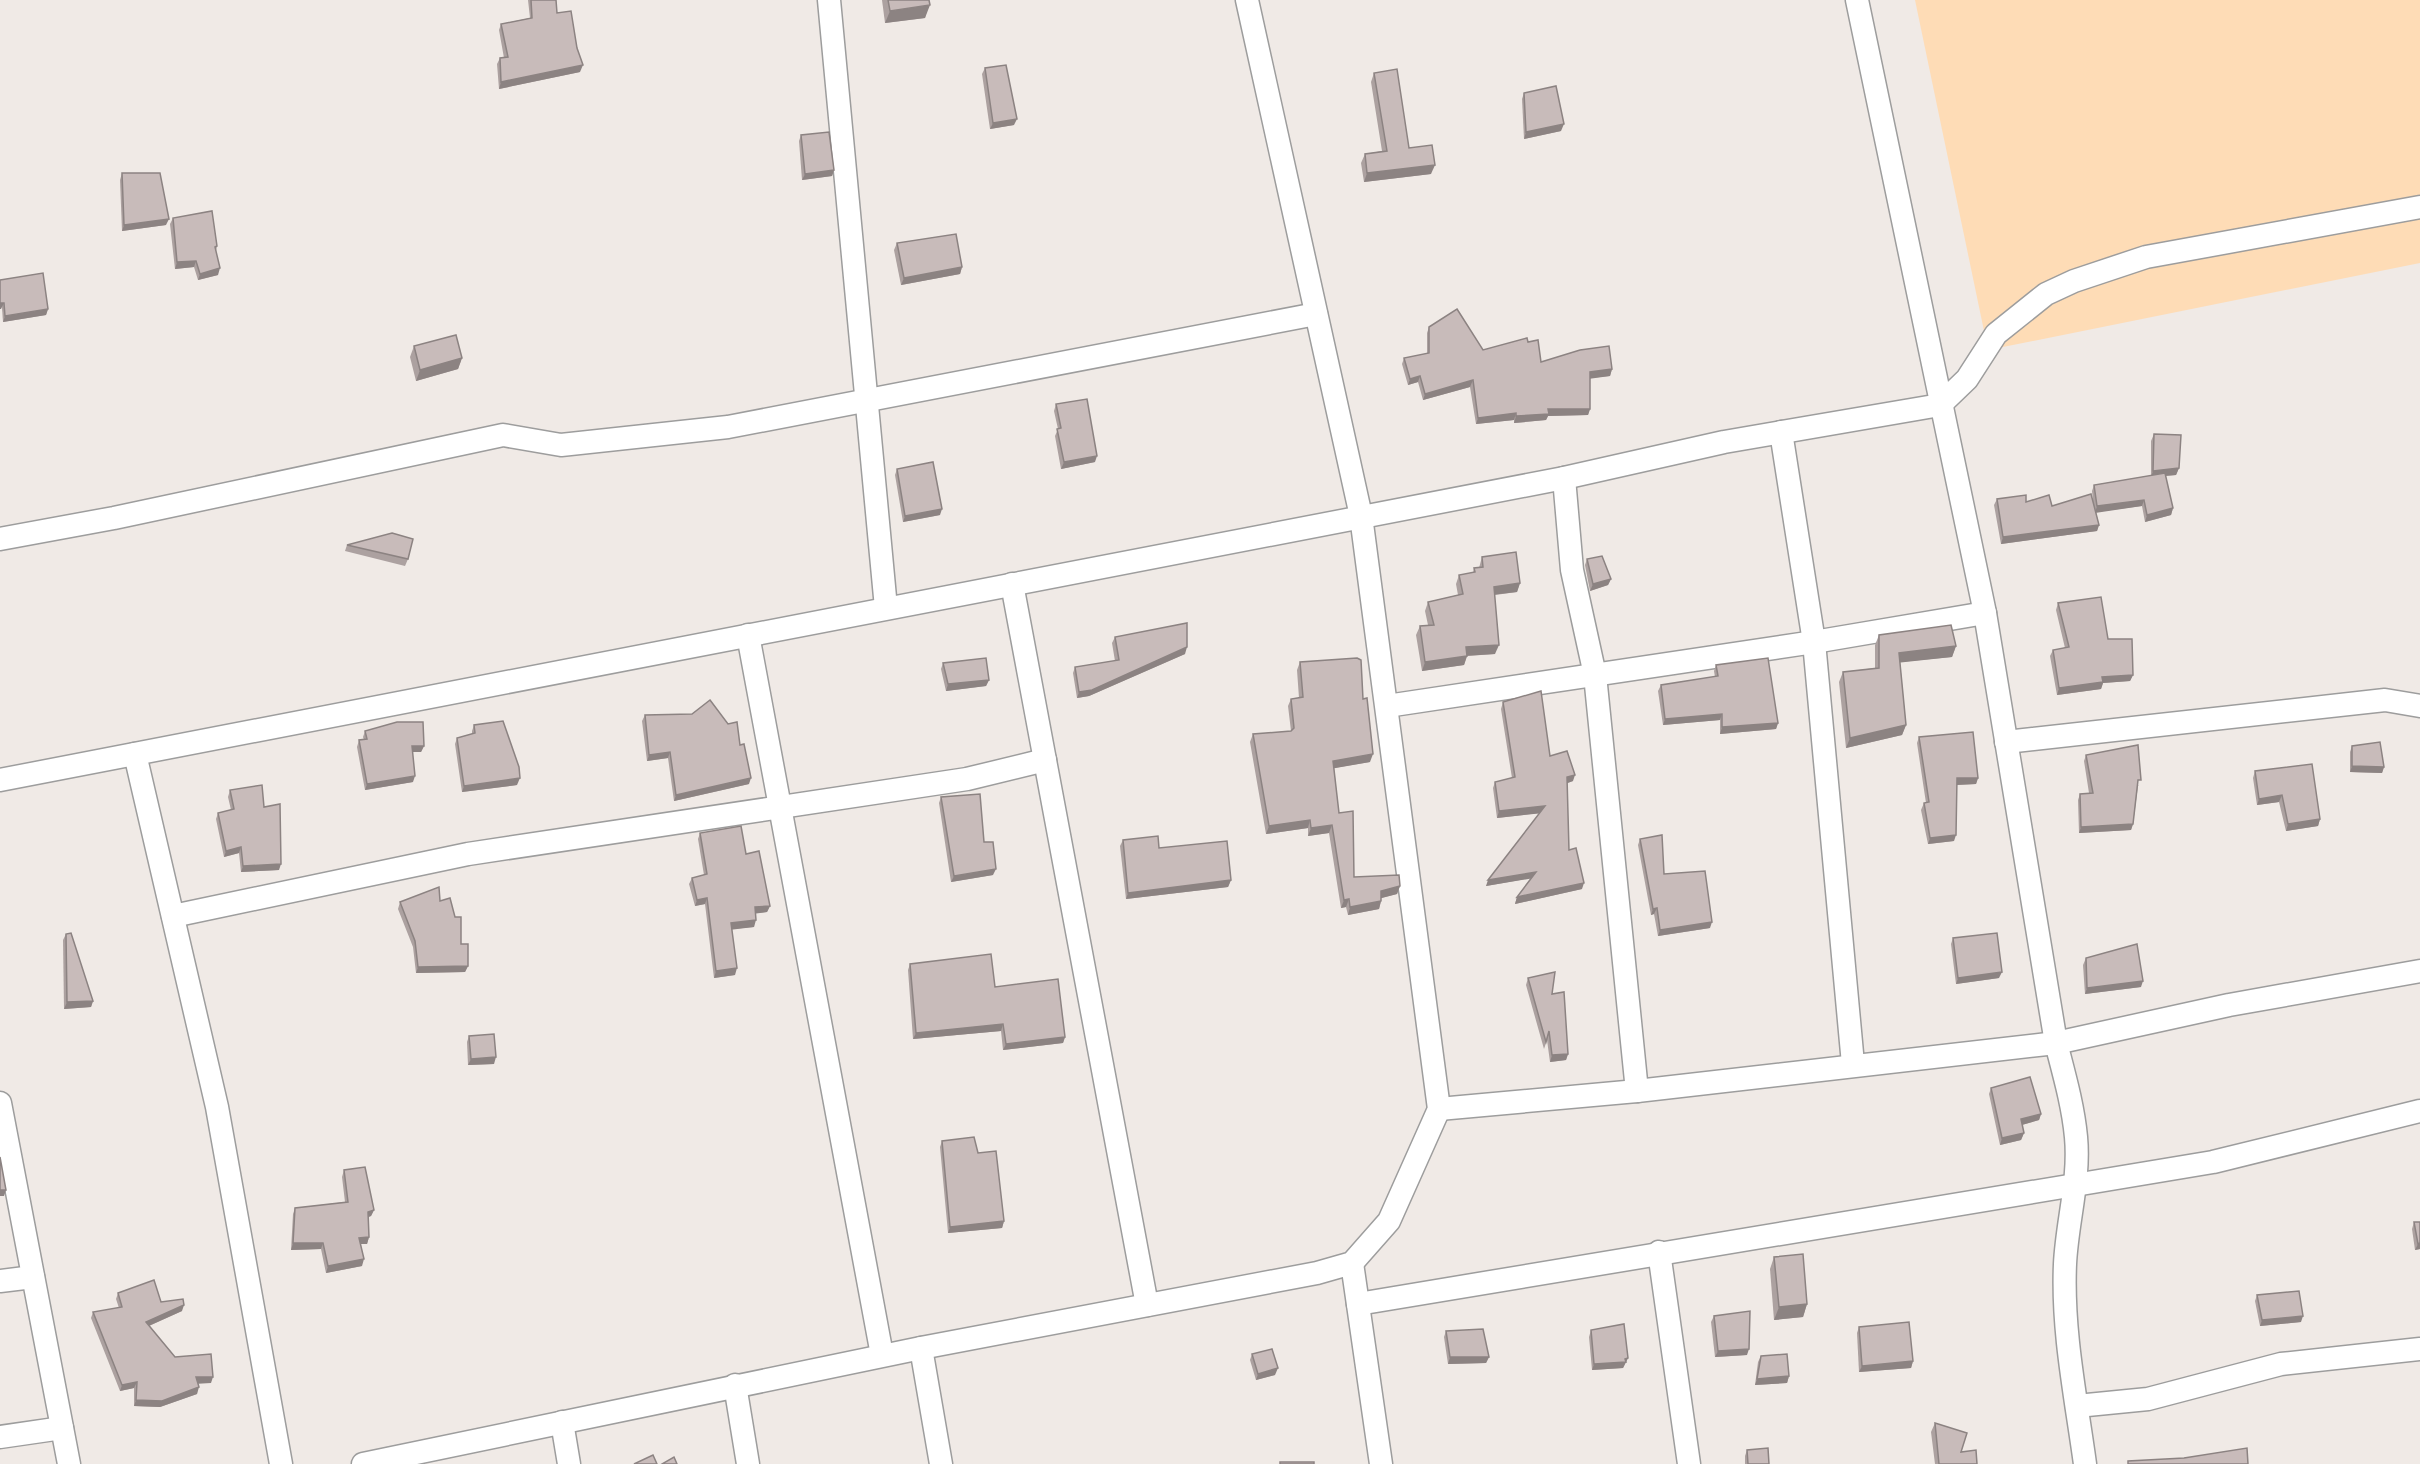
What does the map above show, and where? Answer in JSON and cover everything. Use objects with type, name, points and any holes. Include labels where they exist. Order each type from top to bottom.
[{"type":"street","points":[[829,0],[886,608]]},
{"type":"street","points":[[363,1464],[735,1385],[1317,1273],[1352,1263],[1389,1221],[1438,1109],[1361,516],[1247,0]]},
{"type":"street","points":[[1857,0],[1985,613],[2056,1043],[2070,1097],[2076,1138],[2075,1184],[2065,1264],[2068,1341],[2085,1464]]},
{"type":"street","points":[[0,780],[1564,478],[1781,432],[1940,405],[1967,379],[1996,334],[2046,294],[2074,281],[2146,256],[2420,207]]},
{"type":"street","points":[[0,539],[114,518],[503,435],[561,445],[728,427],[1316,314]]},
{"type":"street","points":[[1781,432],[1814,642],[1853,1064]]},
{"type":"street","points":[[1564,478],[1572,570],[1594,675],[1637,1091]]},
{"type":"street","points":[[1012,584],[1147,1305]]},
{"type":"street","points":[[1387,706],[1814,642],[1985,613]]},
{"type":"street","points":[[748,635],[882,1356]]},
{"type":"street","points":[[2006,742],[2385,700],[2420,706]]},
{"type":"street","points":[[135,754],[217,1107],[281,1464]]},
{"type":"street","points":[[173,916],[468,854],[781,809],[967,779],[1045,760]]},
{"type":"street","points":[[1438,1109],[1637,1091],[1853,1064],[2056,1043],[2229,1005],[2420,971]]},
{"type":"street","points":[[0,1103],[69,1464]]},
{"type":"street","points":[[1358,1304],[1659,1252],[2213,1162],[2420,1111]]},
{"type":"street","points":[[1659,1252],[1689,1464]]},
{"type":"street","points":[[1352,1263],[1381,1464]]},
{"type":"street","points":[[0,1281],[33,1276]]},
{"type":"street","points":[[921,1348],[941,1464]]},
{"type":"street","points":[[2077,1406],[2148,1399],[2281,1364],[2420,1349]]},
{"type":"street","points":[[735,1385],[748,1464]]},
{"type":"street","points":[[562,1422],[569,1464]]},
{"type":"street","points":[[0,1437],[62,1428]]},
{"type":"sand","points":[[1915,0],[2420,0],[2420,263],[1988,350]]},
{"type":"building","points":[[531,0],[556,0],[557,13],[571,11],[577,48],[583,65],[501,82],[500,58],[508,57],[501,24],[532,18]]},
{"type":"building","points":[[888,0],[929,0],[930,5],[890,11]]},
{"type":"building","points":[[1006,65],[1017,119],[993,123],[985,68]]},
{"type":"building","points":[[1397,69],[1409,148],[1432,145],[1435,165],[1367,173],[1365,154],[1387,151],[1374,73]]},
{"type":"building","points":[[1556,86],[1564,124],[1526,132],[1524,93]]},
{"type":"building","points":[[829,132],[834,170],[805,174],[801,135]]},
{"type":"building","points":[[122,173],[160,173],[169,219],[124,225]]},
{"type":"building","points":[[212,211],[217,246],[215,247],[220,268],[200,274],[196,261],[177,262],[173,218]]},
{"type":"building","points":[[956,234],[962,267],[904,278],[897,243]]},
{"type":"building","points":[[43,273],[48,309],[5,316],[4,303],[0,303],[0,280]]},
{"type":"building","points":[[1457,309],[1483,350],[1527,338],[1528,342],[1538,340],[1541,362],[1580,350],[1609,346],[1612,369],[1590,372],[1590,409],[1548,409],[1549,414],[1516,416],[1516,413],[1478,418],[1473,380],[1425,394],[1420,376],[1410,379],[1404,358],[1429,353],[1429,327]]},
{"type":"building","points":[[456,335],[462,358],[420,370],[414,346]]},
{"type":"building","points":[[1087,399],[1097,456],[1064,462],[1057,429],[1061,428],[1056,404]]},
{"type":"building","points":[[2154,434],[2181,435],[2179,468],[2153,471]]},
{"type":"building","points":[[933,462],[942,509],[905,516],[897,469]]},
{"type":"building","points":[[2165,473],[2173,508],[2147,515],[2144,500],[2097,506],[2094,485]]},
{"type":"building","points":[[2091,494],[2099,525],[2003,537],[1997,499],[2026,495],[2026,502],[2049,495],[2052,506]]},
{"type":"building","points":[[392,533],[413,539],[408,559],[347,545]]},
{"type":"building","points":[[1516,552],[1520,583],[1494,587],[1499,645],[1466,647],[1467,656],[1425,662],[1420,626],[1434,625],[1428,602],[1463,594],[1459,575],[1475,572],[1474,568],[1483,567],[1482,557]]},
{"type":"building","points":[[1602,556],[1611,579],[1593,584],[1587,559]]},
{"type":"building","points":[[2101,597],[2108,639],[2132,639],[2133,675],[2102,677],[2103,682],[2059,688],[2053,650],[2069,647],[2058,603]]},
{"type":"building","points":[[1187,623],[1187,647],[1092,690],[1079,692],[1075,667],[1119,660],[1115,637]]},
{"type":"building","points":[[1951,625],[1956,646],[1899,653],[1906,725],[1850,738],[1843,672],[1879,668],[1879,635]]},
{"type":"building","points":[[986,658],[989,680],[948,684],[943,663]]},
{"type":"building","points":[[1357,658],[1361,660],[1363,699],[1367,698],[1373,754],[1333,761],[1339,813],[1353,811],[1354,877],[1399,875],[1400,886],[1381,891],[1381,901],[1350,907],[1349,899],[1344,900],[1332,825],[1311,828],[1310,820],[1269,826],[1253,734],[1291,731],[1294,728],[1291,699],[1303,697],[1300,662]]},
{"type":"building","points":[[1768,658],[1778,723],[1722,727],[1722,714],[1665,719],[1661,685],[1718,676],[1716,665]]},
{"type":"building","points":[[1541,691],[1550,756],[1567,751],[1575,775],[1567,777],[1569,850],[1576,848],[1584,883],[1517,897],[1536,872],[1488,880],[1545,806],[1499,811],[1495,782],[1515,777],[1503,702]]},
{"type":"building","points":[[710,700],[728,724],[737,722],[740,745],[744,744],[751,778],[676,795],[670,752],[649,755],[645,715],[692,714]]},
{"type":"building","points":[[503,721],[519,767],[520,778],[464,786],[457,738],[475,733],[474,725]]},
{"type":"building","points":[[397,722],[423,722],[424,746],[412,746],[415,776],[367,784],[359,740],[367,739],[365,731]]},
{"type":"building","points":[[1973,732],[1978,778],[1957,778],[1956,835],[1930,838],[1924,803],[1929,802],[1919,737]]},
{"type":"building","points":[[2380,742],[2384,767],[2352,766],[2352,746]]},
{"type":"building","points":[[2138,745],[2141,780],[2138,780],[2133,824],[2081,827],[2080,794],[2093,793],[2086,755]]},
{"type":"building","points":[[2312,764],[2320,819],[2288,824],[2282,795],[2259,799],[2255,771]]},
{"type":"building","points":[[262,785],[264,807],[280,804],[281,864],[243,866],[241,847],[226,851],[218,813],[234,809],[230,790]]},
{"type":"building","points":[[980,794],[984,842],[993,842],[996,869],[954,876],[941,797]]},
{"type":"building","points":[[741,826],[746,854],[759,851],[770,906],[755,907],[756,920],[731,923],[737,968],[716,971],[707,898],[697,900],[692,878],[707,874],[700,833]]},
{"type":"building","points":[[1662,835],[1664,874],[1705,871],[1712,922],[1660,930],[1657,908],[1653,909],[1640,839]]},
{"type":"building","points":[[1158,836],[1159,848],[1227,841],[1231,880],[1128,893],[1123,840]]},
{"type":"building","points":[[439,887],[440,901],[450,898],[455,917],[461,917],[461,944],[468,944],[468,966],[418,967],[415,941],[400,902]]},
{"type":"building","points":[[71,933],[93,1001],[67,1002],[66,934]]},
{"type":"building","points":[[1997,933],[2002,972],[1958,978],[1953,938]]},
{"type":"building","points":[[2137,944],[2143,981],[2087,988],[2086,958]]},
{"type":"building","points":[[991,954],[995,987],[1058,979],[1065,1037],[1006,1044],[1003,1024],[916,1033],[910,964]]},
{"type":"building","points":[[1555,972],[1552,994],[1564,992],[1568,1054],[1552,1055],[1549,1031],[1546,1042],[1528,978]]},
{"type":"building","points":[[494,1034],[496,1057],[471,1059],[469,1036]]},
{"type":"building","points":[[2030,1077],[2041,1114],[2021,1119],[2024,1133],[2002,1138],[1991,1088]]},
{"type":"building","points":[[974,1137],[978,1153],[996,1151],[1004,1221],[950,1227],[942,1141]]},
{"type":"building","points":[[0,1157],[6,1190],[0,1190]]},
{"type":"building","points":[[365,1167],[374,1210],[368,1212],[369,1237],[359,1238],[364,1259],[328,1266],[323,1243],[293,1243],[295,1208],[348,1202],[344,1170]]},
{"type":"building","points":[[2414,1222],[2420,1222],[2420,1243],[2418,1244]]},
{"type":"building","points":[[1803,1254],[1807,1304],[1779,1307],[1774,1257]]},
{"type":"building","points":[[154,1280],[161,1302],[183,1299],[184,1305],[146,1322],[175,1357],[211,1354],[213,1377],[196,1377],[199,1387],[162,1401],[136,1400],[137,1382],[122,1385],[93,1312],[122,1307],[118,1293]]},
{"type":"building","points":[[2299,1291],[2303,1316],[2262,1320],[2257,1295]]},
{"type":"building","points":[[1750,1311],[1749,1349],[1718,1351],[1714,1316]]},
{"type":"building","points":[[1909,1322],[1913,1361],[1862,1366],[1859,1327]]},
{"type":"building","points":[[1624,1324],[1628,1358],[1625,1359],[1626,1362],[1594,1364],[1591,1330]]},
{"type":"building","points":[[1483,1329],[1489,1357],[1450,1357],[1446,1331]]},
{"type":"building","points":[[1272,1349],[1278,1368],[1258,1374],[1252,1354]]},
{"type":"building","points":[[1787,1354],[1789,1376],[1757,1379],[1761,1356]]},
{"type":"building","points":[[1935,1423],[1967,1433],[1961,1452],[1976,1450],[1977,1464],[1939,1464]]},
{"type":"building","points":[[1768,1448],[1769,1464],[1748,1464],[1747,1450]]},
{"type":"building","points":[[2247,1448],[2248,1464],[2128,1464],[2128,1461],[2184,1458]]},
{"type":"building","points":[[653,1455],[657,1464],[634,1464]]},
{"type":"building","points":[[674,1457],[677,1464],[662,1464]]},
{"type":"building","points":[[1280,1462],[1314,1462],[1314,1464],[1280,1464]]}]
